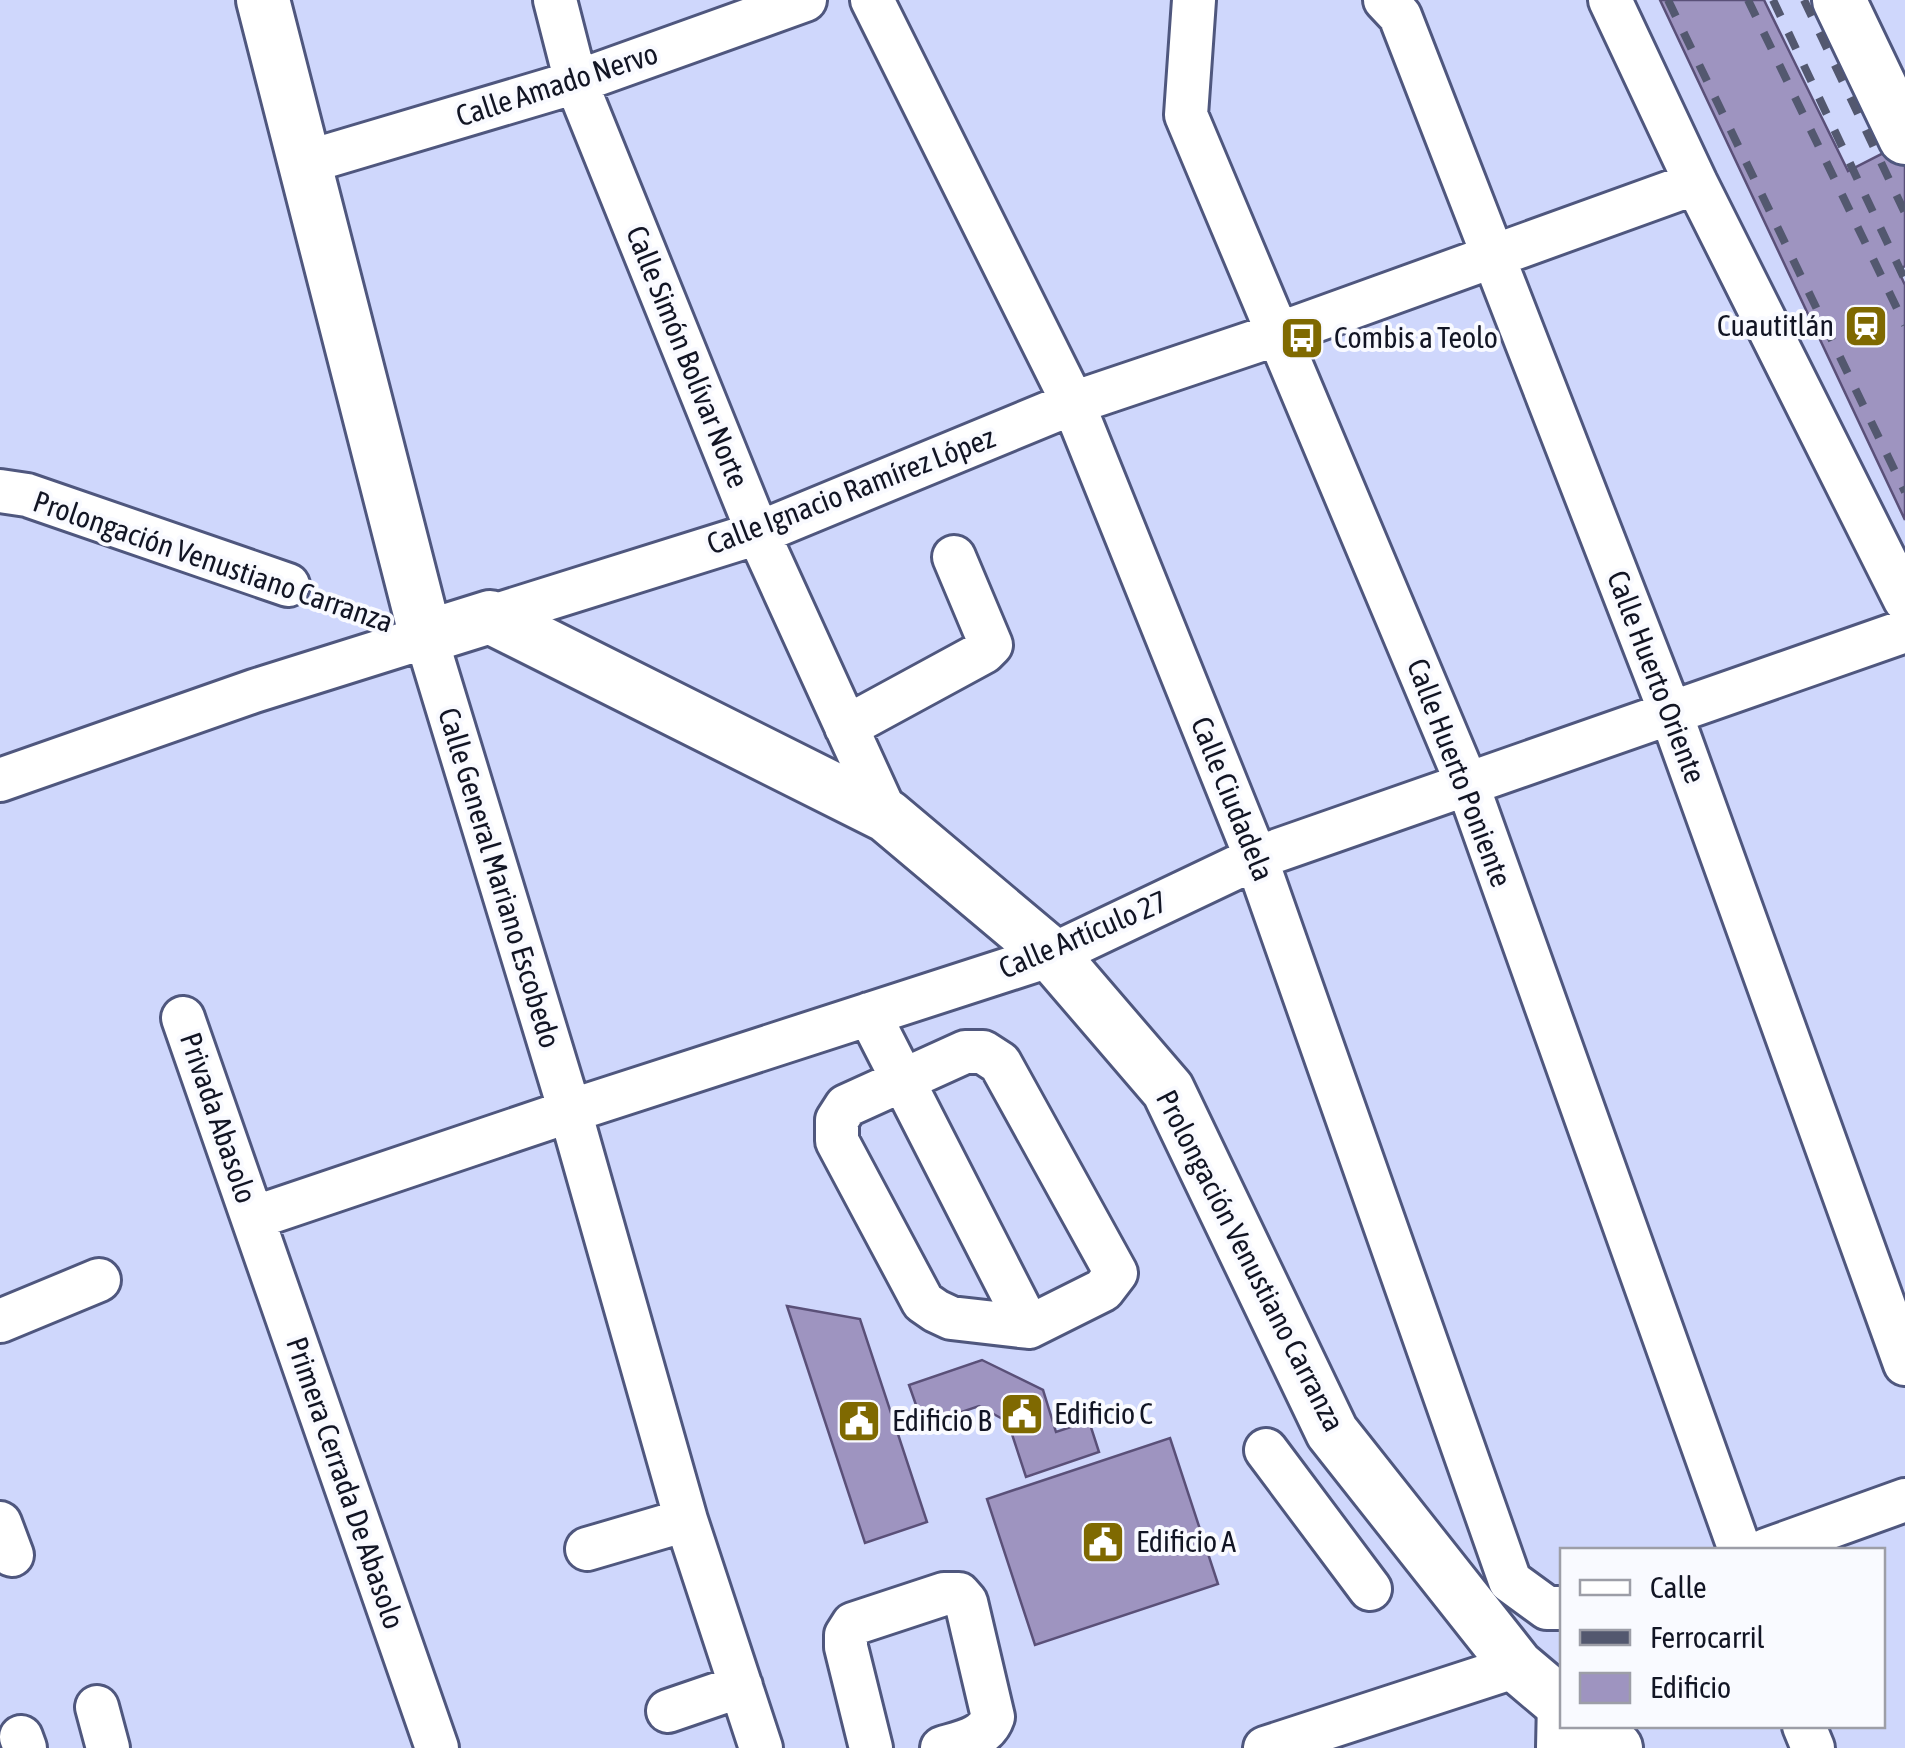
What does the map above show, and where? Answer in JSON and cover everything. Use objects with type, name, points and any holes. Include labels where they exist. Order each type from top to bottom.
[{"type":"main road","name":"Calle General Mariano Escobedo","points":[[263,0],[426,637]]},
{"type":"main road","points":[[1840,0],[1905,138]]},
{"type":"main road","name":"Calle Ignacio Ramírez López","points":[[426,637],[490,617]]},
{"type":"main road","name":"Prolongación Venustiano Carranza","points":[[490,617],[887,816],[1052,955],[1168,1090],[1332,1432],[1517,1666],[1560,1712]]},
{"type":"main road","name":"Prolongación Venustiano Carranza","points":[[1581,1728],[1616,1748]]},
{"type":"street","name":"Calle Simón Bolívar Norte","points":[[555,0],[576,82],[758,533],[887,816]]},
{"type":"street","name":"Calle Amado Nervo","points":[[307,162],[576,82],[805,0]]},
{"type":"street","name":"Calle Ciudadela","points":[[872,0],[1072,403],[1256,858],[1510,1581],[1555,1608]]},
{"type":"street","name":"Calle Huerto Poniente","points":[[1194,0],[1186,115],[1468,786],[1739,1548]]},
{"type":"street","name":"Calle Huerto Oriente","points":[[1384,0],[1400,16],[1672,714],[1905,1364]]},
{"type":"street","points":[[1610,0],[1696,183],[1905,600]]},
{"type":"street","name":"Calle Ignacio Ramírez López","points":[[490,617],[758,533],[1072,403],[1278,334],[1696,183]]},
{"type":"street","name":"Prolongación Venustiano Carranza","points":[[0,491],[27,496],[288,585]]},
{"type":"street","points":[[846,727],[984,652],[991,644],[954,557]]},
{"type":"street","name":"Calle Artículo 27","points":[[253,1218],[1052,955],[1256,858],[1905,631]]},
{"type":"street","name":"Calle Ignacio Ramírez López","points":[[0,780],[254,691],[426,637]]},
{"type":"street","name":"Calle General Mariano Escobedo","points":[[426,637],[570,1111],[686,1520],[761,1748]]},
{"type":"street","points":[[869,1014],[1029,1328]]},
{"type":"street","name":"Privada Abasolo","points":[[183,1018],[253,1218]]},
{"type":"street","points":[[965,1052],[983,1052],[1000,1063],[1111,1260],[1116,1273],[1102,1290],[1029,1328],[951,1318],[923,1302],[837,1142],[836,1120],[846,1106],[902,1080],[965,1052]]},
{"type":"street","name":"Primera Cerrada De Abasolo","points":[[253,1218],[438,1748]]},
{"type":"street","points":[[0,1321],[99,1280]]},
{"type":"street","points":[[1266,1450],[1370,1589]]},
{"type":"street","points":[[1772,1548],[1905,1500]]},
{"type":"street","points":[[1340,1548],[1400,1518]]},
{"type":"street","points":[[586,1549],[686,1520]]},
{"type":"street","points":[[871,1748],[846,1635],[853,1624],[944,1594],[959,1594],[966,1602],[993,1716],[990,1726],[976,1737],[942,1748]]},
{"type":"street","points":[[1265,1748],[1517,1666]]},
{"type":"street","points":[[668,1710],[741,1686]]},
{"type":"street","points":[[97,1707],[108,1748]]},
{"type":"path","name":"Prolongación Venustiano Carranza","points":[[288,585],[426,637]]},
{"type":"building","name":"Cuautitlán","points":[[1660,0],[1764,0],[1848,171],[1905,142],[1905,266],[1898,270],[1905,285],[1905,520]]},
{"type":"building","name":"Edificio B","points":[[787,1306],[860,1319],[927,1522],[865,1543]]},
{"type":"building","name":"Edificio C","points":[[982,1360],[1043,1390],[1056,1432],[1089,1421],[1099,1452],[1026,1477],[1008,1422],[979,1406],[923,1425],[909,1385]]},
{"type":"building","name":"Edificio A","points":[[1170,1438],[1218,1584],[1035,1645],[987,1499]]},
{"type":"railway","points":[[1668,0],[1905,492]]},
{"type":"railway","points":[[1748,0],[1905,325]]},
{"type":"railway","points":[[1773,0],[1905,280]]},
{"type":"railway","points":[[1804,0],[1905,213]]},
{"type":"place","name":"Cuautitlán","points":[[1866,326]]},
{"type":"place","name":"Combis a Teolo","points":[[1302,338]]},
{"type":"place","name":"Edificio C","points":[[1022,1414]]},
{"type":"place","name":"Edificio B","points":[[859,1421]]},
{"type":"place","name":"Edificio A","points":[[1103,1542]]}]
